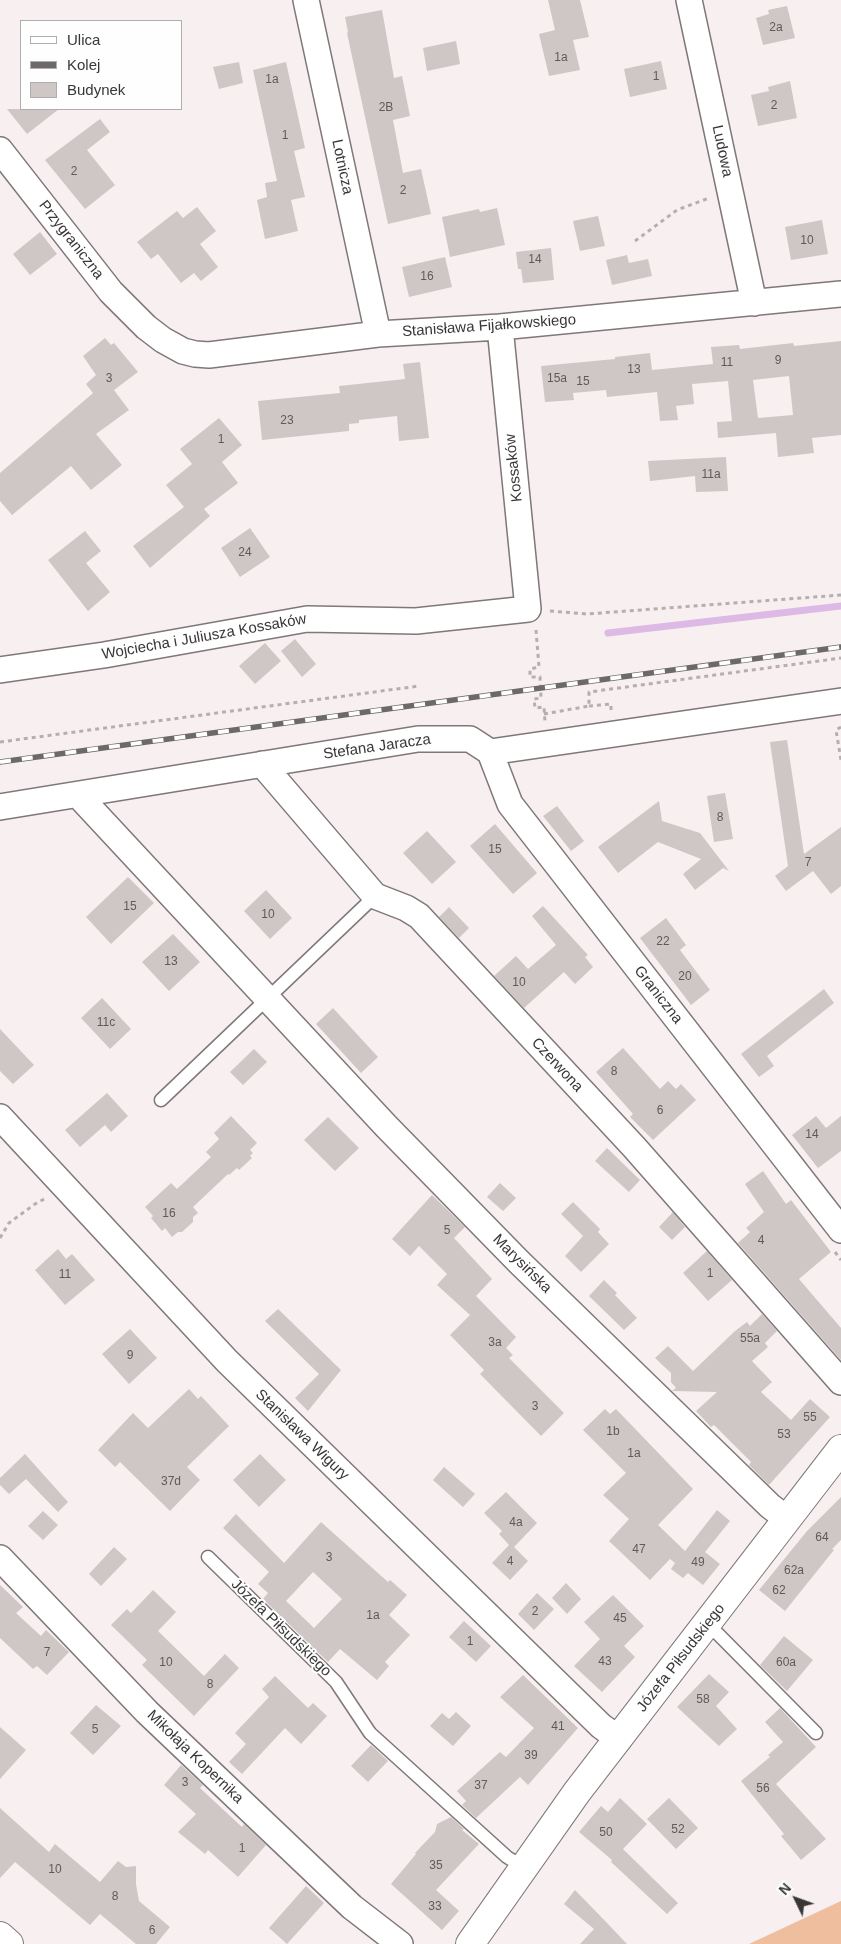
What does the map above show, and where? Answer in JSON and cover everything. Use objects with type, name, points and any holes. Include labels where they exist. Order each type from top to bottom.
[{"type":"street","name":"Lotnicza","points":[[306,0],[378,334]]},
{"type":"street","name":"Ludowa","points":[[689,0],[754,303]]},
{"type":"street","name":"Przygraniczna","points":[[0,150],[111,292],[146,327]]},
{"type":"street","name":"Stanisława Fijałkowskiego","points":[[146,327],[178,349],[195,354],[209,355],[378,334],[500,327],[841,294]]},
{"type":"street","name":"Kossaków","points":[[500,327],[536,609]]},
{"type":"street","name":"Wojciecha i Juliusza Kossaków","points":[[0,670],[104,655],[306,619],[416,621],[536,609]]},
{"type":"street","points":[[490,752],[841,701]]},
{"type":"street","name":"Stefana Jaracza","points":[[0,807],[418,739],[470,739],[490,752]]},
{"type":"street","name":"Graniczna","points":[[490,752],[502,789],[510,804],[841,1230]]},
{"type":"street","name":"Czerwona","points":[[262,764],[375,896],[406,908],[419,916],[634,1147],[841,1382]]},
{"type":"street","name":"Marysińska","points":[[78,795],[386,1126],[519,1262],[770,1506],[787,1519]]},
{"type":"street","name":"Stanisława Wigury","points":[[0,1117],[246,1380],[601,1726],[619,1739]]},
{"type":"street","name":"Józefa Piłsudskiego","points":[[470,1944],[577,1792],[841,1449]]},
{"type":"street","name":"Mikołaja Kopernika","points":[[0,1558],[154,1718],[352,1907],[400,1944]]},
{"type":"street","points":[[0,1936],[9,1944]]},
{"type":"lane","points":[[161,1100],[375,896]]},
{"type":"lane","name":"Józefa Piłsudskiego","points":[[208,1557],[336,1682],[370,1733],[507,1857],[523,1867]]},
{"type":"lane","points":[[707,1625],[816,1733]]},
{"type":"path","points":[[635,241],[676,210],[711,198]]},
{"type":"path","points":[[538,745],[545,731],[544,707],[535,708],[534,699],[541,698],[540,676],[530,677],[530,669],[539,667],[536,609],[587,614],[841,595]]},
{"type":"path","points":[[589,706],[589,692],[841,658]]},
{"type":"path","points":[[0,742],[418,686]]},
{"type":"path","points":[[544,714],[610,704],[611,712]]},
{"type":"path","points":[[841,727],[836,730],[841,760]]},
{"type":"path","points":[[0,1238],[9,1223],[35,1204],[66,1188]]},
{"type":"shaded area","points":[[841,1901],[841,1944],[749,1944]]},
{"type":"building","points":[[548,0],[580,0],[589,37],[573,40],[580,70],[549,76],[539,34],[555,30]]},
{"type":"building","points":[[787,6],[795,38],[763,45],[756,18],[769,14],[768,10]]},
{"type":"building","points":[[382,10],[394,78],[402,76],[410,116],[393,120],[403,173],[421,169],[431,214],[388,224],[345,17]]},
{"type":"building","points":[[456,41],[460,64],[427,71],[423,48]]},
{"type":"building","points":[[661,61],[667,89],[630,97],[624,69]]},
{"type":"building","points":[[239,62],[243,83],[219,89],[213,67]]},
{"type":"building","points":[[286,62],[305,148],[294,151],[305,197],[291,200],[298,231],[265,239],[257,200],[267,197],[265,183],[277,181],[253,70]]},
{"type":"building","points":[[790,81],[797,118],[758,126],[751,95],[769,91],[768,87]]},
{"type":"building","points":[[7,109],[58,110],[27,134]]},
{"type":"building","points":[[100,119],[110,132],[87,150],[115,185],[85,209],[45,160]]},
{"type":"building","points":[[197,207],[216,231],[200,244],[218,267],[201,281],[194,273],[181,283],[158,254],[151,259],[137,242],[177,211],[183,218]]},
{"type":"building","points":[[497,208],[505,245],[450,257],[442,217],[479,209],[480,212]]},
{"type":"building","points":[[598,216],[605,246],[580,251],[573,221]]},
{"type":"building","points":[[822,220],[828,254],[791,260],[785,227]]},
{"type":"building","points":[[40,232],[57,254],[30,275],[13,254]]},
{"type":"building","points":[[551,248],[554,280],[523,283],[521,269],[518,269],[516,252]]},
{"type":"building","points":[[627,255],[629,263],[648,259],[652,276],[612,285],[606,260]]},
{"type":"building","points":[[445,257],[452,287],[409,297],[402,267]]},
{"type":"building","points":[[105,338],[111,345],[114,343],[138,372],[114,390],[129,410],[96,434],[122,465],[91,490],[71,466],[12,515],[0,501],[0,473],[93,393],[86,384],[96,375],[83,356]]},
{"type":"building","points":[[841,341],[841,435],[812,438],[814,453],[778,457],[776,433],[718,438],[717,422],[732,421],[728,381],[692,384],[694,404],[676,406],[678,420],[660,421],[657,392],[607,397],[606,390],[573,393],[574,400],[545,402],[541,366],[615,359],[615,357],[650,353],[652,370],[713,364],[711,347],[739,345],[740,349],[793,343],[794,346]],"holes":[[[789,376],[793,415],[758,418],[753,380]]]},
{"type":"building","points":[[420,362],[429,438],[399,441],[397,416],[359,420],[359,423],[349,424],[349,431],[262,440],[258,401],[340,393],[339,386],[405,379],[403,364]]},
{"type":"building","points":[[219,418],[242,445],[222,462],[238,483],[204,509],[210,516],[150,568],[133,546],[184,507],[166,485],[192,464],[180,449]]},
{"type":"building","points":[[726,457],[728,491],[696,492],[695,476],[650,481],[648,461]]},
{"type":"building","points":[[250,528],[270,557],[240,577],[221,548]]},
{"type":"building","points":[[85,531],[101,551],[86,563],[110,592],[88,611],[48,560]]},
{"type":"building","points":[[295,639],[316,664],[302,677],[281,651]]},
{"type":"building","points":[[265,643],[281,661],[255,684],[239,666]]},
{"type":"building","points":[[787,740],[804,854],[841,827],[841,886],[831,894],[813,871],[786,891],[775,876],[788,866],[770,742]]},
{"type":"building","points":[[725,793],[733,839],[714,842],[707,796]]},
{"type":"building","points":[[659,801],[662,821],[700,833],[729,871],[723,868],[695,890],[683,874],[701,859],[658,842],[618,873],[598,847]]},
{"type":"building","points":[[557,806],[584,841],[571,851],[543,816]]},
{"type":"building","points":[[495,824],[537,873],[513,894],[470,846]]},
{"type":"building","points":[[427,831],[456,862],[432,884],[403,853]]},
{"type":"building","points":[[128,877],[154,903],[111,944],[86,917]]},
{"type":"building","points":[[266,890],[292,918],[270,939],[244,911]]},
{"type":"building","points":[[543,906],[588,955],[585,957],[593,967],[575,984],[564,972],[524,1008],[494,976],[516,956],[528,969],[556,945],[532,916]]},
{"type":"building","points":[[449,907],[469,928],[459,938],[439,917]]},
{"type":"building","points":[[666,918],[686,945],[680,950],[710,990],[691,1005],[640,938]]},
{"type":"building","points":[[173,934],[200,962],[169,991],[142,962]]},
{"type":"building","points":[[824,989],[834,1003],[767,1056],[774,1066],[759,1077],[741,1054]]},
{"type":"building","points":[[102,998],[131,1029],[110,1049],[81,1018]]},
{"type":"building","points":[[333,1008],[378,1057],[361,1073],[316,1024]]},
{"type":"building","points":[[0,1029],[34,1065],[13,1084],[0,1071]]},
{"type":"building","points":[[623,1048],[660,1089],[668,1081],[676,1089],[681,1084],[696,1100],[653,1140],[630,1117],[633,1114],[596,1072]]},
{"type":"building","points":[[254,1049],[267,1062],[243,1085],[230,1072]]},
{"type":"building","points":[[107,1093],[128,1116],[111,1132],[105,1125],[80,1147],[65,1130]]},
{"type":"building","points":[[231,1116],[257,1143],[250,1150],[253,1153],[250,1156],[252,1158],[239,1170],[237,1168],[228,1174],[193,1207],[198,1213],[193,1217],[193,1222],[182,1232],[178,1232],[172,1237],[165,1228],[162,1231],[145,1207],[171,1183],[177,1189],[211,1157],[206,1152],[219,1139],[214,1133]]},
{"type":"building","points":[[816,1116],[826,1128],[841,1116],[841,1151],[818,1168],[792,1135]]},
{"type":"building","points":[[328,1117],[359,1148],[335,1171],[304,1140]]},
{"type":"building","points":[[607,1148],[640,1180],[629,1192],[595,1161]]},
{"type":"building","points":[[763,1171],[786,1204],[791,1200],[831,1252],[799,1279],[841,1328],[841,1360],[738,1243],[750,1232],[746,1228],[764,1212],[745,1184]]},
{"type":"building","points":[[500,1183],[516,1198],[503,1211],[487,1197]]},
{"type":"building","points":[[432,1195],[465,1227],[454,1238],[492,1279],[476,1296],[516,1337],[506,1348],[513,1355],[509,1358],[564,1413],[541,1436],[480,1374],[484,1370],[450,1335],[470,1315],[437,1285],[447,1274],[419,1246],[410,1256],[392,1239]]},
{"type":"building","points":[[573,1202],[600,1229],[598,1232],[609,1244],[581,1272],[565,1256],[583,1236],[561,1214]]},
{"type":"building","points":[[673,1212],[685,1227],[672,1240],[659,1227]]},
{"type":"building","points":[[58,1249],[66,1259],[72,1254],[95,1280],[65,1305],[35,1270]]},
{"type":"building","points":[[707,1251],[732,1280],[708,1301],[683,1273]]},
{"type":"building","points":[[604,1280],[617,1293],[615,1295],[637,1318],[624,1330],[589,1296]]},
{"type":"building","points":[[278,1309],[341,1370],[308,1411],[295,1398],[319,1374],[265,1321]]},
{"type":"building","points":[[762,1314],[777,1331],[765,1343],[768,1347],[752,1361],[772,1382],[761,1392],[791,1420],[810,1399],[830,1417],[769,1485],[749,1465],[751,1462],[714,1425],[711,1427],[696,1411],[717,1392],[672,1391],[676,1388],[671,1382],[671,1373],[655,1358],[668,1346],[693,1371],[735,1331],[747,1322],[750,1326]]},
{"type":"building","points":[[130,1329],[157,1358],[129,1384],[102,1354]]},
{"type":"building","points":[[189,1389],[198,1399],[201,1396],[229,1426],[187,1467],[200,1480],[170,1511],[120,1462],[115,1467],[98,1450],[133,1413],[148,1428]]},
{"type":"building","points":[[605,1409],[610,1414],[616,1409],[693,1489],[658,1525],[685,1551],[717,1510],[730,1521],[705,1552],[720,1564],[703,1585],[688,1573],[683,1578],[671,1569],[675,1563],[670,1559],[650,1580],[609,1541],[629,1519],[603,1495],[626,1473],[583,1430]]},
{"type":"building","points":[[25,1454],[68,1502],[58,1512],[26,1479],[9,1494],[0,1485],[0,1478]]},
{"type":"building","points":[[260,1454],[286,1480],[259,1507],[233,1480]]},
{"type":"building","points":[[444,1467],[475,1494],[463,1507],[433,1480]]},
{"type":"building","points":[[506,1492],[537,1523],[514,1547],[528,1561],[510,1580],[492,1563],[509,1545],[499,1534],[502,1531],[484,1513]]},
{"type":"building","points":[[841,1497],[841,1540],[785,1611],[759,1590],[807,1531]]},
{"type":"building","points":[[43,1511],[58,1525],[43,1540],[28,1526]]},
{"type":"building","points":[[236,1514],[284,1563],[321,1522],[388,1582],[390,1580],[407,1595],[389,1615],[410,1635],[385,1662],[389,1666],[377,1680],[340,1649],[328,1662],[263,1599],[268,1593],[258,1584],[269,1572],[223,1528]],"holes":[[[313,1572],[342,1599],[314,1628],[286,1601]]]},
{"type":"building","points":[[114,1547],[127,1559],[101,1586],[89,1574]]},
{"type":"building","points":[[566,1583],[581,1599],[567,1614],[552,1598]]},
{"type":"building","points":[[0,1585],[23,1607],[16,1613],[41,1636],[46,1630],[69,1652],[47,1675],[37,1666],[33,1669],[0,1638]]},
{"type":"building","points":[[153,1590],[176,1612],[158,1631],[204,1676],[225,1654],[239,1668],[194,1716],[142,1665],[147,1660],[111,1625],[127,1609],[131,1613]]},
{"type":"building","points":[[537,1593],[554,1609],[534,1630],[518,1614]]},
{"type":"building","points":[[613,1595],[644,1626],[624,1646],[635,1657],[602,1692],[574,1666],[600,1639],[584,1622]]},
{"type":"building","points":[[464,1621],[491,1646],[476,1662],[449,1637]]},
{"type":"building","points":[[784,1636],[813,1660],[787,1691],[760,1665]]},
{"type":"building","points":[[709,1674],[729,1692],[716,1706],[737,1729],[719,1746],[677,1707]]},
{"type":"building","points":[[523,1675],[578,1728],[528,1785],[520,1777],[476,1818],[462,1805],[466,1801],[457,1791],[500,1752],[506,1757],[534,1728],[500,1697]]},
{"type":"building","points":[[275,1676],[308,1708],[313,1703],[327,1716],[301,1744],[285,1728],[242,1774],[229,1762],[246,1744],[235,1733],[269,1697],[262,1689]]},
{"type":"building","points":[[96,1705],[121,1726],[93,1755],[70,1733]]},
{"type":"building","points":[[780,1708],[816,1747],[776,1784],[826,1839],[801,1860],[781,1836],[784,1834],[741,1781],[770,1757],[768,1755],[783,1742],[765,1722]]},
{"type":"building","points":[[456,1712],[471,1726],[453,1746],[430,1726],[442,1713],[449,1719]]},
{"type":"building","points":[[0,1727],[26,1750],[0,1779]]},
{"type":"building","points":[[371,1745],[388,1761],[368,1782],[351,1766]]},
{"type":"building","points":[[181,1765],[203,1785],[200,1788],[242,1827],[244,1824],[266,1845],[238,1877],[208,1850],[205,1854],[178,1832],[196,1814],[164,1785]]},
{"type":"building","points":[[620,1798],[647,1824],[623,1849],[678,1903],[667,1914],[611,1862],[612,1860],[579,1832],[601,1806],[608,1812]]},
{"type":"building","points":[[669,1798],[698,1828],[676,1849],[647,1819]]},
{"type":"building","points":[[0,1808],[49,1852],[55,1844],[100,1882],[118,1861],[126,1867],[136,1866],[136,1884],[139,1901],[170,1927],[156,1944],[136,1944],[100,1914],[90,1925],[15,1862],[0,1878]]},
{"type":"building","points":[[451,1817],[464,1829],[462,1830],[479,1844],[436,1890],[459,1911],[442,1930],[391,1884],[415,1853],[435,1832],[437,1824]]},
{"type":"building","points":[[306,1886],[324,1903],[287,1944],[269,1928]]},
{"type":"building","points":[[575,1890],[627,1944],[580,1944],[594,1929],[564,1904]]},
{"type":"waterway","points":[[608,633],[841,606]]},
{"type":"railway","points":[[0,762],[841,647]]}]
